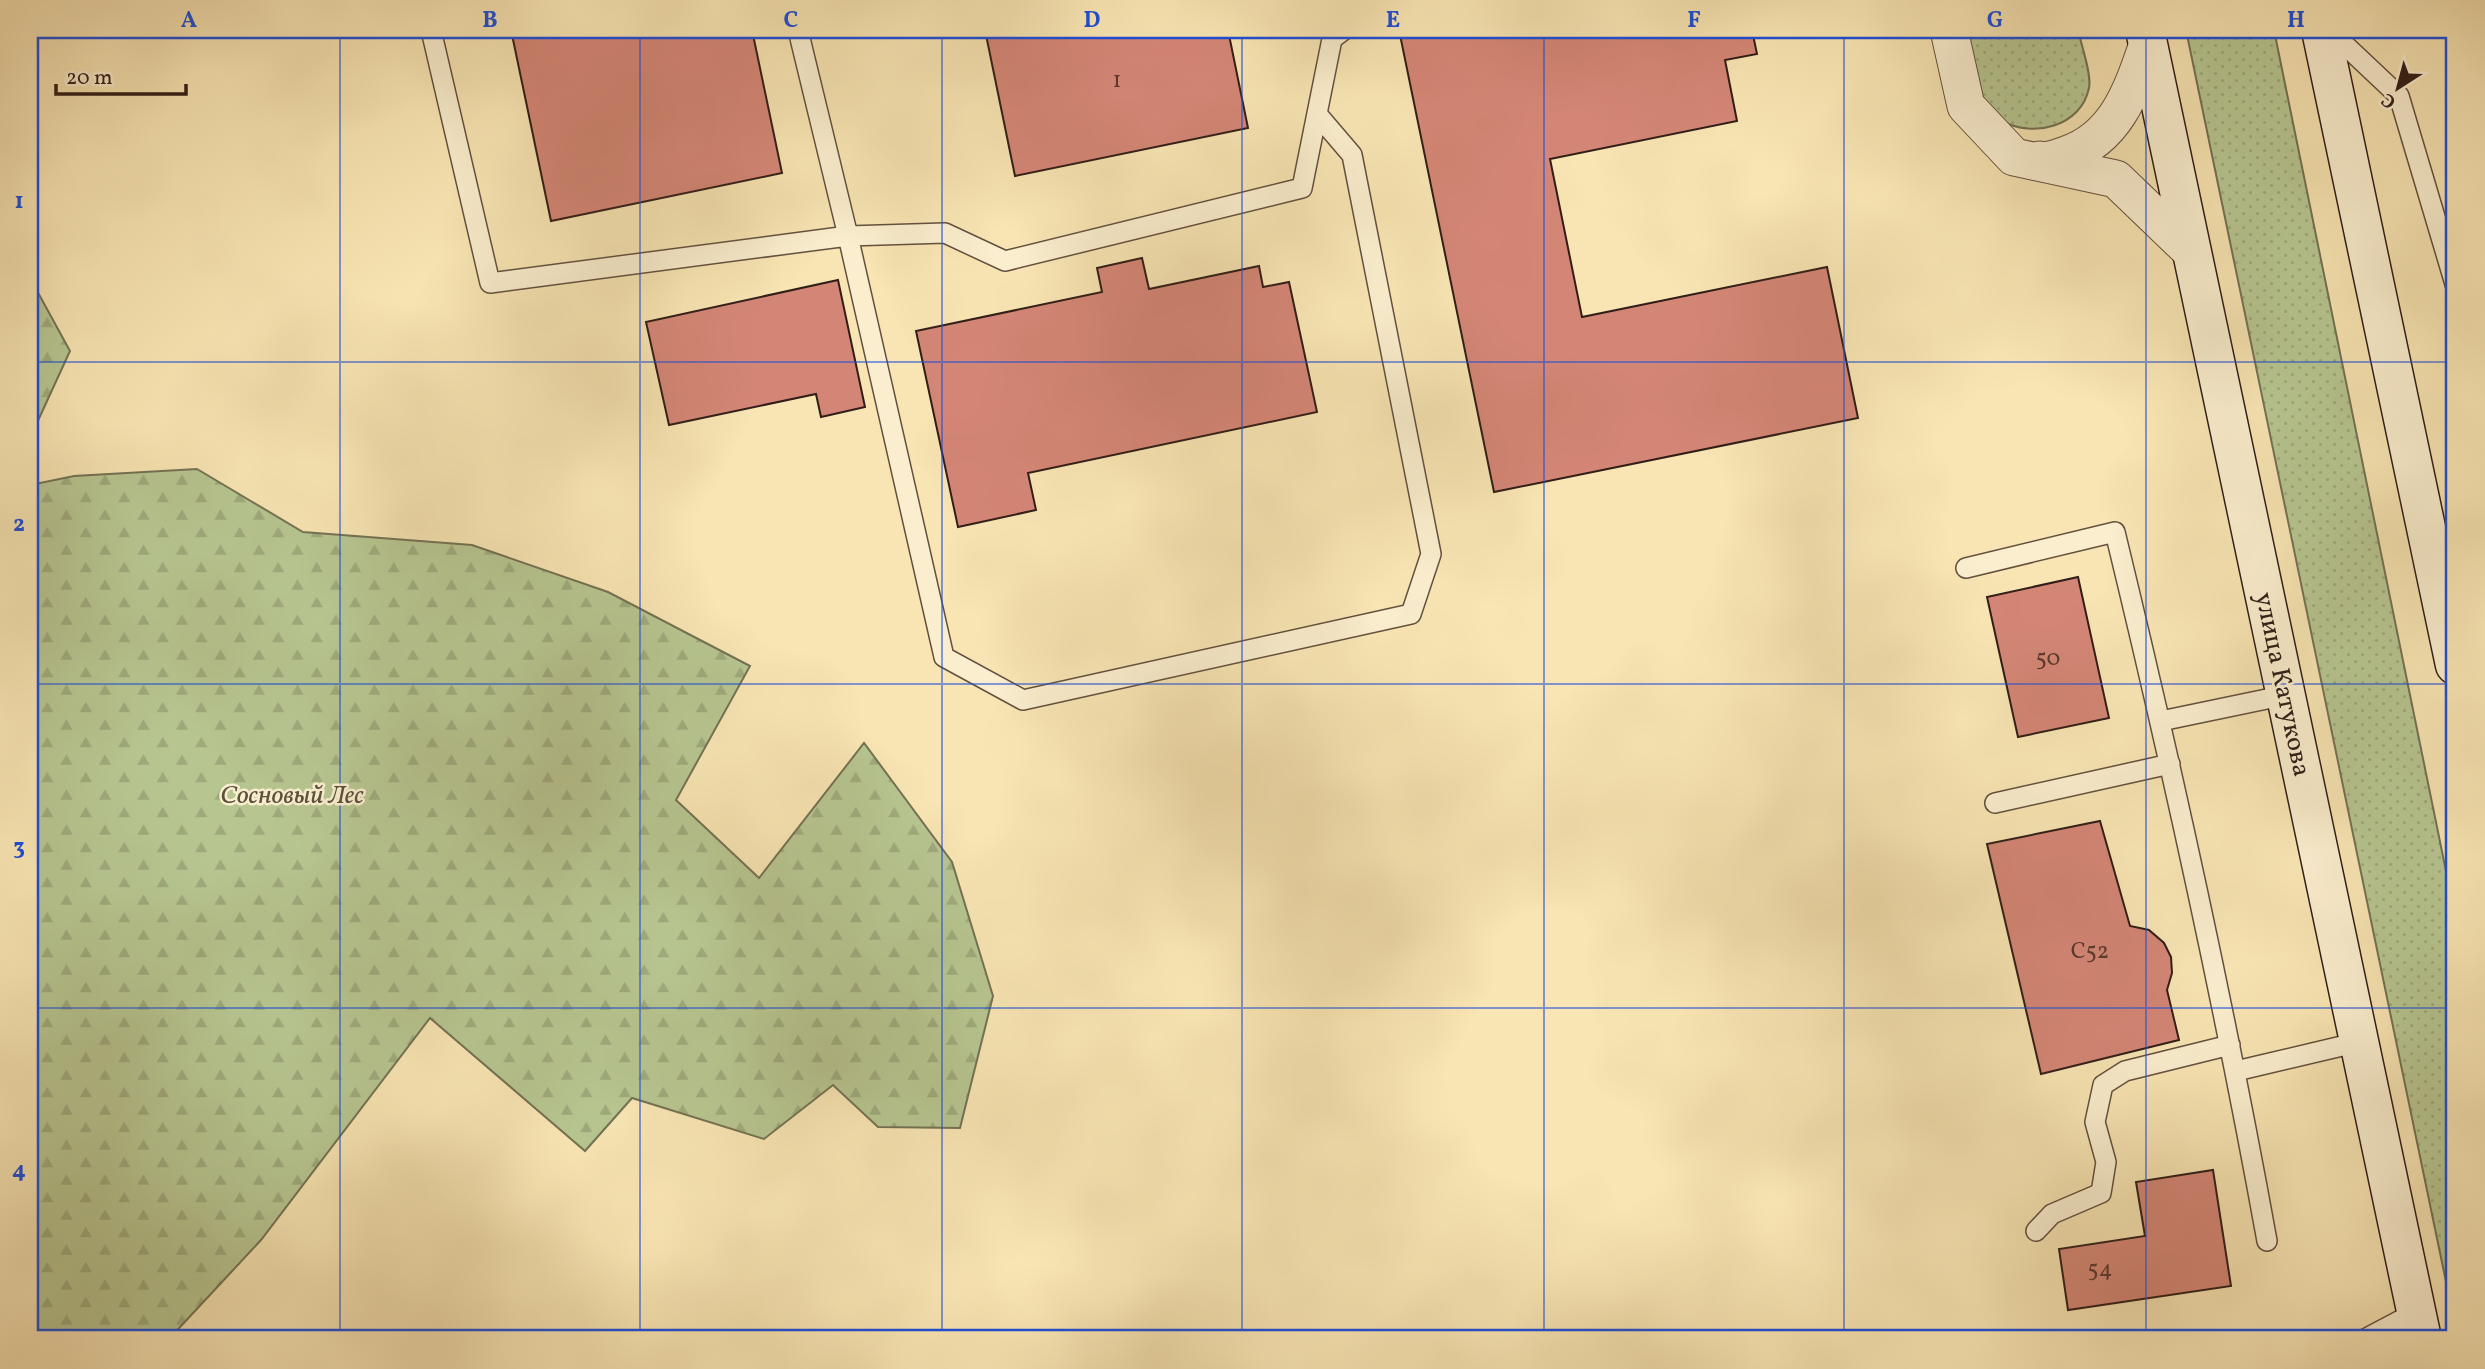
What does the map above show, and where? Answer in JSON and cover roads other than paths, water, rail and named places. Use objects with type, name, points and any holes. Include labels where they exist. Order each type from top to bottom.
[{"type":"main road","points":[[2321,30],[2455,665]]},
{"type":"main road","name":"улица Катукова","points":[[2146,37],[2419,1326]]},
{"type":"street","points":[[1949,30],[1966,106],[2014,157],[2116,179],[2192,252]]},
{"type":"street","points":[[2014,157],[2048,162],[2085,149],[2110,125],[2130,96],[2146,37]]},
{"type":"lane","points":[[431,30],[490,284],[848,236],[945,233],[1005,261],[1302,188],[1332,39],[1345,30]]},
{"type":"lane","points":[[798,30],[944,657],[1023,699],[1411,614],[1431,554],[1352,155],[1317,114]]},
{"type":"lane","points":[[2329,30],[2399,96],[2455,284]]},
{"type":"lane","points":[[1966,568],[2115,531],[2161,721],[2236,1071],[2267,1241]]},
{"type":"lane","points":[[2161,721],[2286,695]]},
{"type":"lane","points":[[1995,803],[2170,764]]},
{"type":"lane","points":[[2236,1071],[2359,1042]]},
{"type":"lane","points":[[2036,1231],[2052,1214],[2101,1193],[2106,1162],[2095,1122],[2103,1085],[2125,1071],[2230,1045]]},
{"type":"lane","points":[[2365,1339],[2419,1326]]},
{"type":"park label","name":"Сосновый Лес","points":[[292,794]]}]
